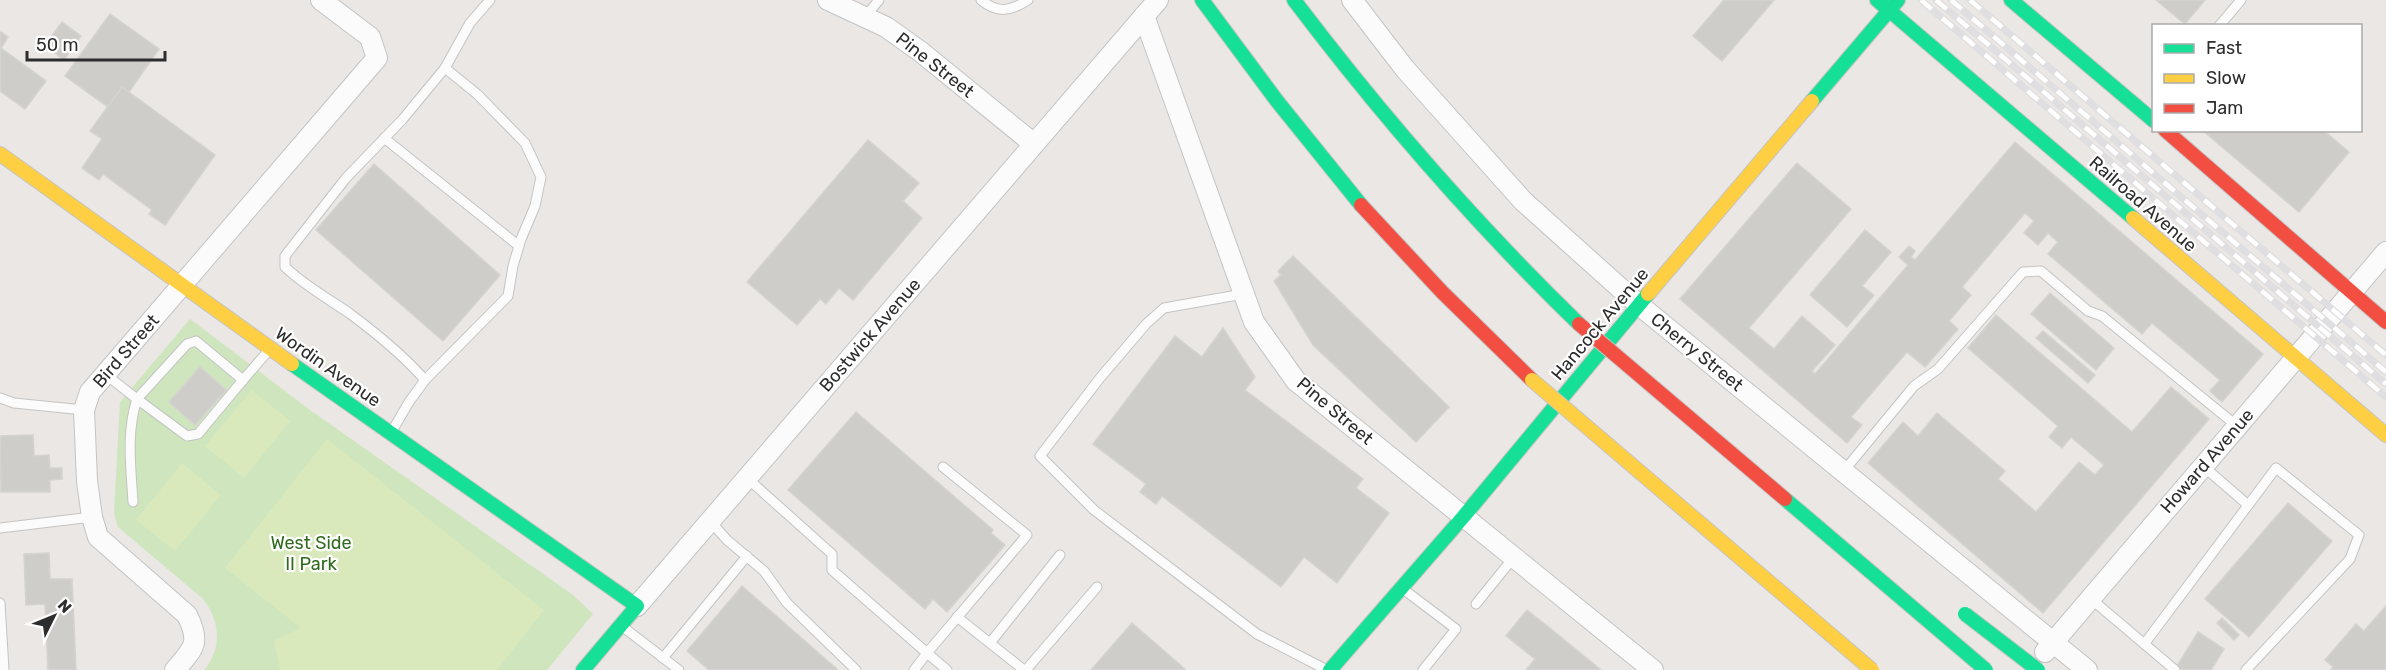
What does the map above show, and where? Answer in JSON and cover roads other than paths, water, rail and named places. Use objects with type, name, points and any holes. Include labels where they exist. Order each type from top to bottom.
[{"type":"main road","points":[[1202,0],[1274,97],[1357,200],[1449,300],[1532,380],[1872,670]]},
{"type":"main road","points":[[1294,0],[1367,96],[1417,156],[1500,246],[1579,324],[1986,670]]},
{"type":"main road","name":"Railroad Avenue","points":[[1877,0],[1893,5],[2386,435]]},
{"type":"main road","points":[[2011,0],[2152,119]]},
{"type":"main road","name":"Hancock Avenue","points":[[1335,667],[1893,5]]},
{"type":"main road","points":[[2167,132],[2386,322]]},
{"type":"main road","name":"Wordin Avenue","points":[[0,154],[182,286],[637,606]]},
{"type":"main road","points":[[1765,580],[1832,654]]},
{"type":"main road","name":"Bostwick Avenue","points":[[584,670],[637,606]]},
{"type":"main road","points":[[1922,617],[1965,614],[2038,670]]},
{"type":"street","name":"Bird Street","points":[[175,670],[192,650],[196,632],[187,615],[98,537],[92,518],[87,481],[84,410],[90,393],[105,374],[377,58],[370,37],[321,0]]},
{"type":"street","name":"Pine Street","points":[[828,0],[886,27],[921,52],[1034,144]]},
{"type":"street","name":"Bostwick Avenue","points":[[637,606],[1158,0]]},
{"type":"street","name":"Cherry Street","points":[[1352,0],[1405,69],[1523,201],[1639,305],[2087,670]]},
{"type":"street","name":"Pine Street","points":[[1144,16],[1254,322],[1296,381],[1653,670]]},
{"type":"street","name":"Howard Avenue","points":[[2029,670],[2386,252]]},
{"type":"lane","points":[[425,381],[410,362],[349,313],[297,278],[285,267],[285,256],[346,178],[445,68],[470,23],[490,0]]},
{"type":"lane","points":[[865,17],[879,0]]},
{"type":"lane","points":[[981,0],[991,8],[1007,10],[1028,0]]},
{"type":"lane","points":[[2221,24],[2241,0]]},
{"type":"lane","points":[[391,433],[409,402],[425,381],[508,296],[519,246],[535,206],[541,177],[525,143],[477,94],[445,68]]},
{"type":"lane","points":[[384,138],[519,246]]},
{"type":"lane","points":[[1843,472],[1914,386],[1938,369],[2023,272],[2041,271],[2088,311],[2102,316],[2237,426]]},
{"type":"lane","points":[[1243,294],[1164,308],[1146,324],[1100,378],[1040,456],[1094,510],[1257,634],[1335,667]]},
{"type":"lane","points":[[133,502],[129,435],[137,399],[187,344],[196,341],[243,380]]},
{"type":"lane","points":[[105,374],[187,436],[198,434],[271,348]]},
{"type":"lane","points":[[0,398],[14,403],[84,410]]},
{"type":"lane","points":[[2203,466],[2248,505]]},
{"type":"lane","points":[[914,670],[1027,535],[943,467]]},
{"type":"lane","points":[[2145,643],[2276,468],[2359,535],[2350,559],[2246,670]]},
{"type":"lane","points":[[747,478],[832,554],[832,570],[947,670]]},
{"type":"lane","points":[[0,528],[92,518]]},
{"type":"lane","points":[[710,522],[764,571],[787,603],[856,670]]},
{"type":"lane","points":[[990,643],[1060,555]]},
{"type":"lane","points":[[663,658],[747,556]]},
{"type":"lane","points":[[1476,604],[1514,557]]},
{"type":"lane","points":[[957,617],[1025,670],[1097,587]]},
{"type":"lane","points":[[1401,588],[1456,629],[1423,670]]},
{"type":"lane","points":[[2090,598],[2175,670]]},
{"type":"lane","points":[[0,603],[4,670]]},
{"type":"lane","points":[[621,626],[679,670]]},
{"type":"railway","points":[[1921,0],[2386,397]]},
{"type":"railway","points":[[1936,0],[2386,384]]},
{"type":"railway","points":[[1951,0],[2386,372]]},
{"type":"railway","points":[[1970,0],[2386,355]]},
{"type":"park label","name":"West Side II Park","points":[[311,553]]}]
